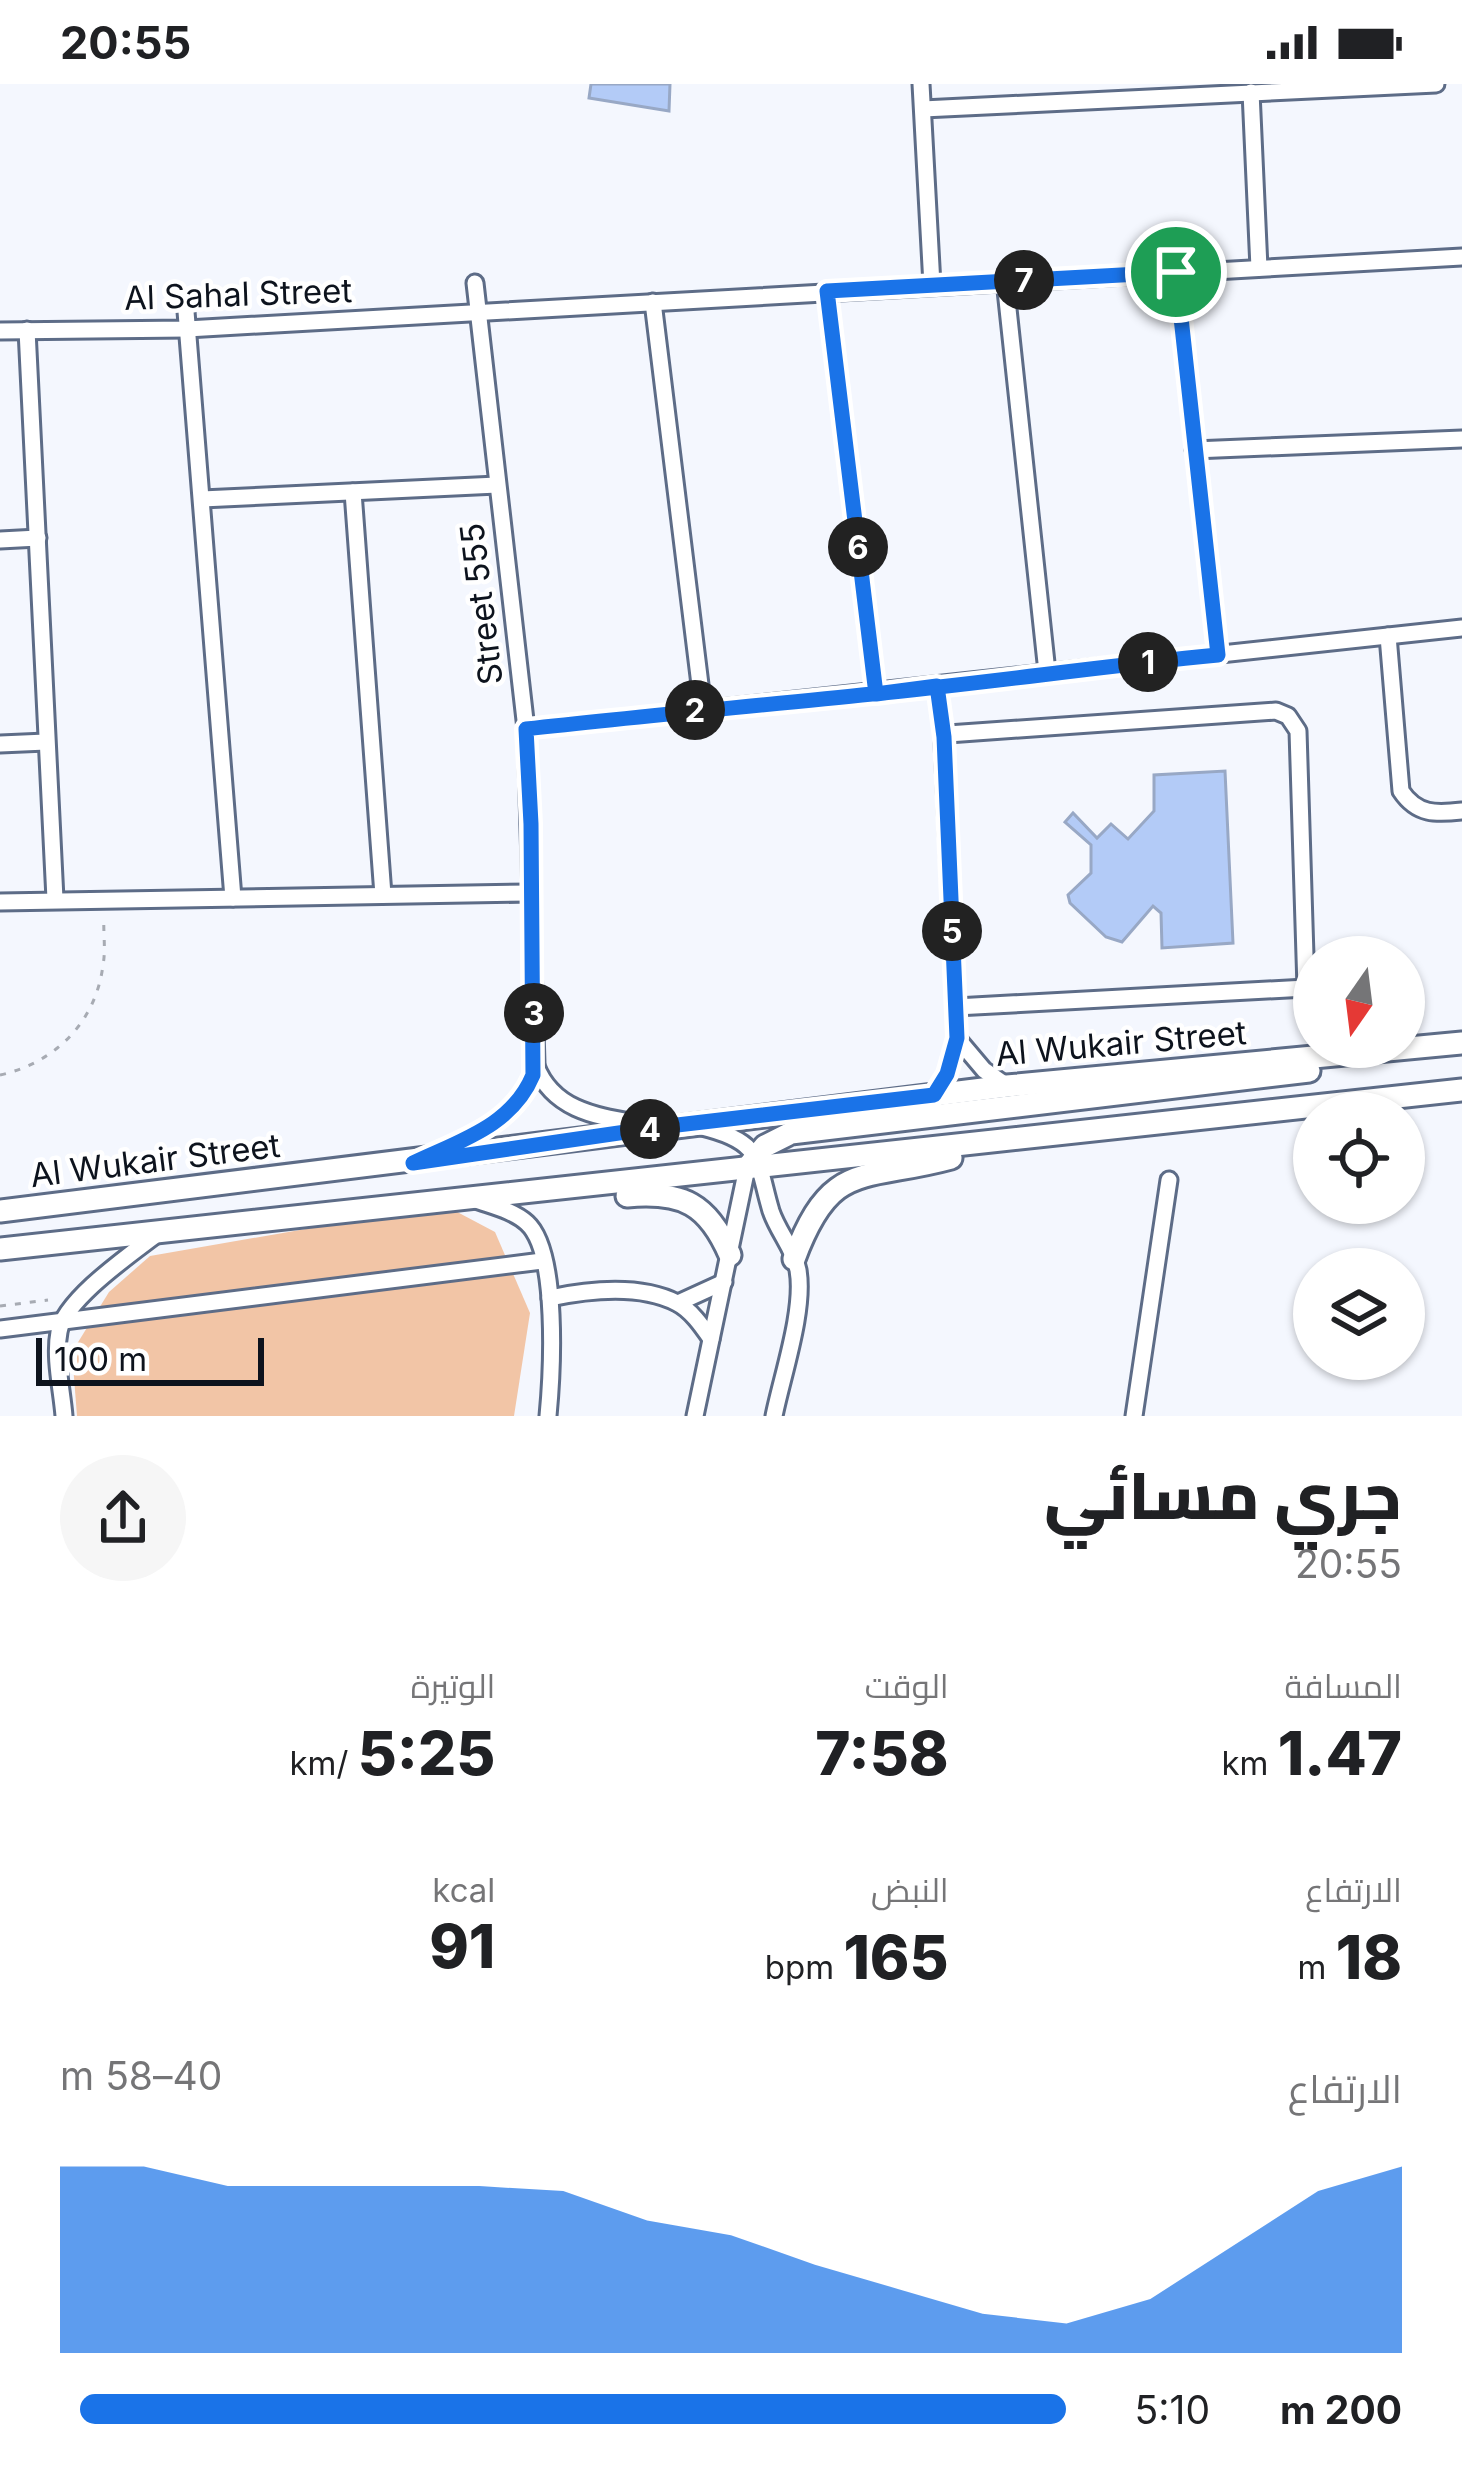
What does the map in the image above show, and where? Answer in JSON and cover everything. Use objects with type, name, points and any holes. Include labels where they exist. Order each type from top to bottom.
[{"type":"main road","name":"Al Wukair Street","points":[[1425,1045],[1462,1043]]},
{"type":"main road","name":"Al Wukair Street","points":[[0,1211],[413,1163],[670,1126],[1293,1056]]},
{"type":"main road","points":[[754,1163],[765,1146],[791,1133],[1323,1068]]},
{"type":"main road","points":[[0,1249],[581,1188],[754,1163],[1462,1090]]},
{"type":"main road","points":[[794,1259],[814,1210],[839,1186],[860,1176],[954,1157],[969,1144]]},
{"type":"main road","points":[[581,1188],[604,1198],[663,1194],[683,1199],[711,1220],[730,1256]]},
{"type":"street","points":[[921,84],[932,285]]},
{"type":"street","points":[[922,109],[1095,92],[1251,92],[1436,84]]},
{"type":"street","points":[[1251,92],[1258,268]]},
{"type":"street","name":"Al Sahal Street","points":[[0,331],[187,329],[1462,257]]},
{"type":"street","points":[[1176,272],[1218,655]]},
{"type":"street","points":[[1005,281],[1047,672]]},
{"type":"street","name":"Street 555","points":[[476,283],[526,729],[536,1064]]},
{"type":"street","points":[[827,291],[876,694]]},
{"type":"street","points":[[185,299],[233,898]]},
{"type":"street","points":[[653,302],[703,709]]},
{"type":"street","points":[[27,330],[55,899]]},
{"type":"street","points":[[1194,450],[1462,439]]},
{"type":"street","points":[[202,499],[496,485]]},
{"type":"street","points":[[353,492],[382,895]]},
{"type":"street","points":[[0,540],[38,538]]},
{"type":"street","points":[[526,729],[1462,628]]},
{"type":"street","points":[[1388,636],[1401,791],[1424,812],[1462,811]]},
{"type":"street","points":[[934,1095],[947,1074],[957,1038],[944,737],[937,686]]},
{"type":"street","points":[[944,737],[1276,711],[1288,716],[1298,731],[1304,936]]},
{"type":"street","points":[[0,744],[46,742]]},
{"type":"street","points":[[0,902],[530,893]]},
{"type":"street","points":[[956,1007],[1293,989]]},
{"type":"street","points":[[957,1038],[984,1070],[1007,1086]]},
{"type":"street","points":[[536,1064],[547,1086],[573,1108],[716,1130],[746,1146],[794,1259],[798,1295],[774,1416]]},
{"type":"street","points":[[413,1163],[508,1114],[528,1086],[536,1064]]},
{"type":"street","points":[[694,1416],[754,1163]]},
{"type":"street","points":[[1134,1416],[1169,1180]]},
{"type":"street","points":[[473,1199],[527,1223],[536,1234],[550,1298],[548,1416]]},
{"type":"street","points":[[64,1416],[59,1350],[63,1320],[107,1274],[161,1231]]},
{"type":"street","points":[[0,1329],[542,1261]]},
{"type":"street","points":[[678,1303],[724,1282]]},
{"type":"street","points":[[550,1298],[627,1292],[678,1303],[711,1339]]},
{"type":"path","points":[[0,1075],[26,1070],[51,1056],[88,1014],[104,961],[105,897]]},
{"type":"path","points":[[0,1306],[48,1300]]},
{"type":"shaded area","points":[[444,1205],[495,1232],[530,1313],[514,1416],[77,1416],[72,1352],[109,1292],[150,1256]]},
{"type":"building","points":[[591,84],[670,84],[669,111],[589,98]]},
{"type":"building","points":[[1225,771],[1233,943],[1162,948],[1161,913],[1153,906],[1122,942],[1106,937],[1070,903],[1068,895],[1091,873],[1091,845],[1065,822],[1073,813],[1097,838],[1111,824],[1128,839],[1154,811],[1154,775]]},
{"type":"route","points":[[1176,272],[827,291],[876,694],[937,686],[944,737],[957,1038],[947,1074],[934,1095],[660,1127],[413,1163],[499,1121],[523,1097],[536,1064],[526,729],[876,694],[937,686],[1047,672],[1218,655],[1176,272]]}]
